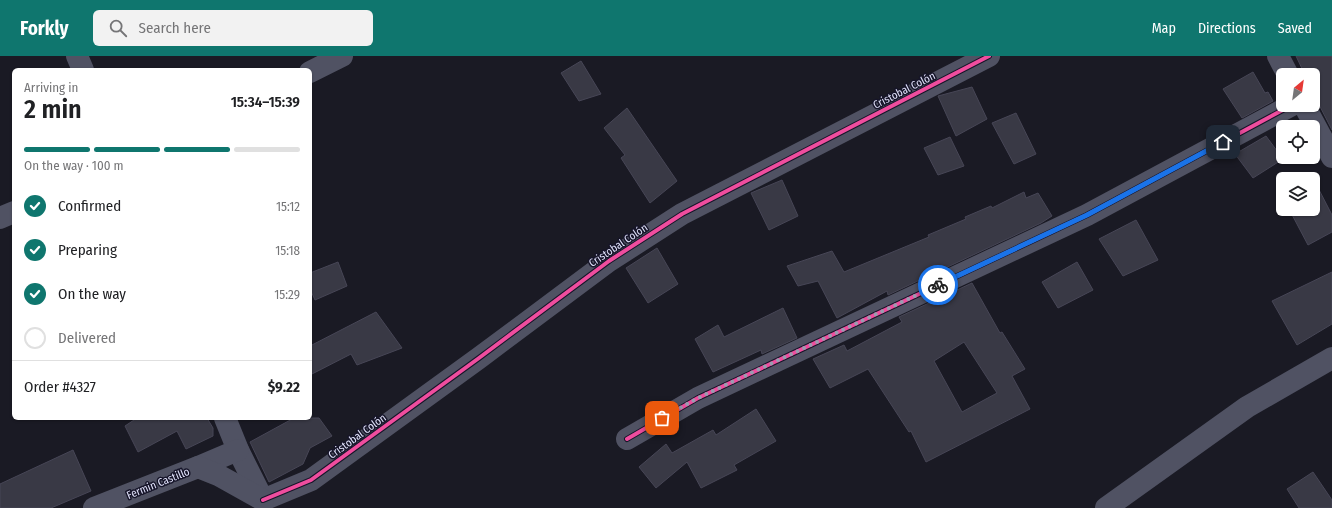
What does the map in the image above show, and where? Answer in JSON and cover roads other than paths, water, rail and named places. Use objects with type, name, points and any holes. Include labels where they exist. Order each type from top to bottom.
[{"type":"street","points":[[77,56],[82,68]]},
{"type":"street","points":[[312,71],[342,56]]},
{"type":"street","name":"Cristobal Colón","points":[[262,500],[312,480],[479,358],[608,261],[682,214],[989,56]]},
{"type":"street","points":[[1278,56],[1284,68]]},
{"type":"street","points":[[627,439],[698,398],[1087,215],[1279,112]]},
{"type":"street","points":[[1308,112],[1332,157]]},
{"type":"street","points":[[0,218],[12,213]]},
{"type":"street","points":[[1106,508],[1247,407],[1332,358]]},
{"type":"street","points":[[226,420],[238,450],[262,500]]},
{"type":"street","points":[[198,467],[238,450]]},
{"type":"street","name":"Fermin Castillo","points":[[94,508],[198,467],[218,474],[262,500]]}]
